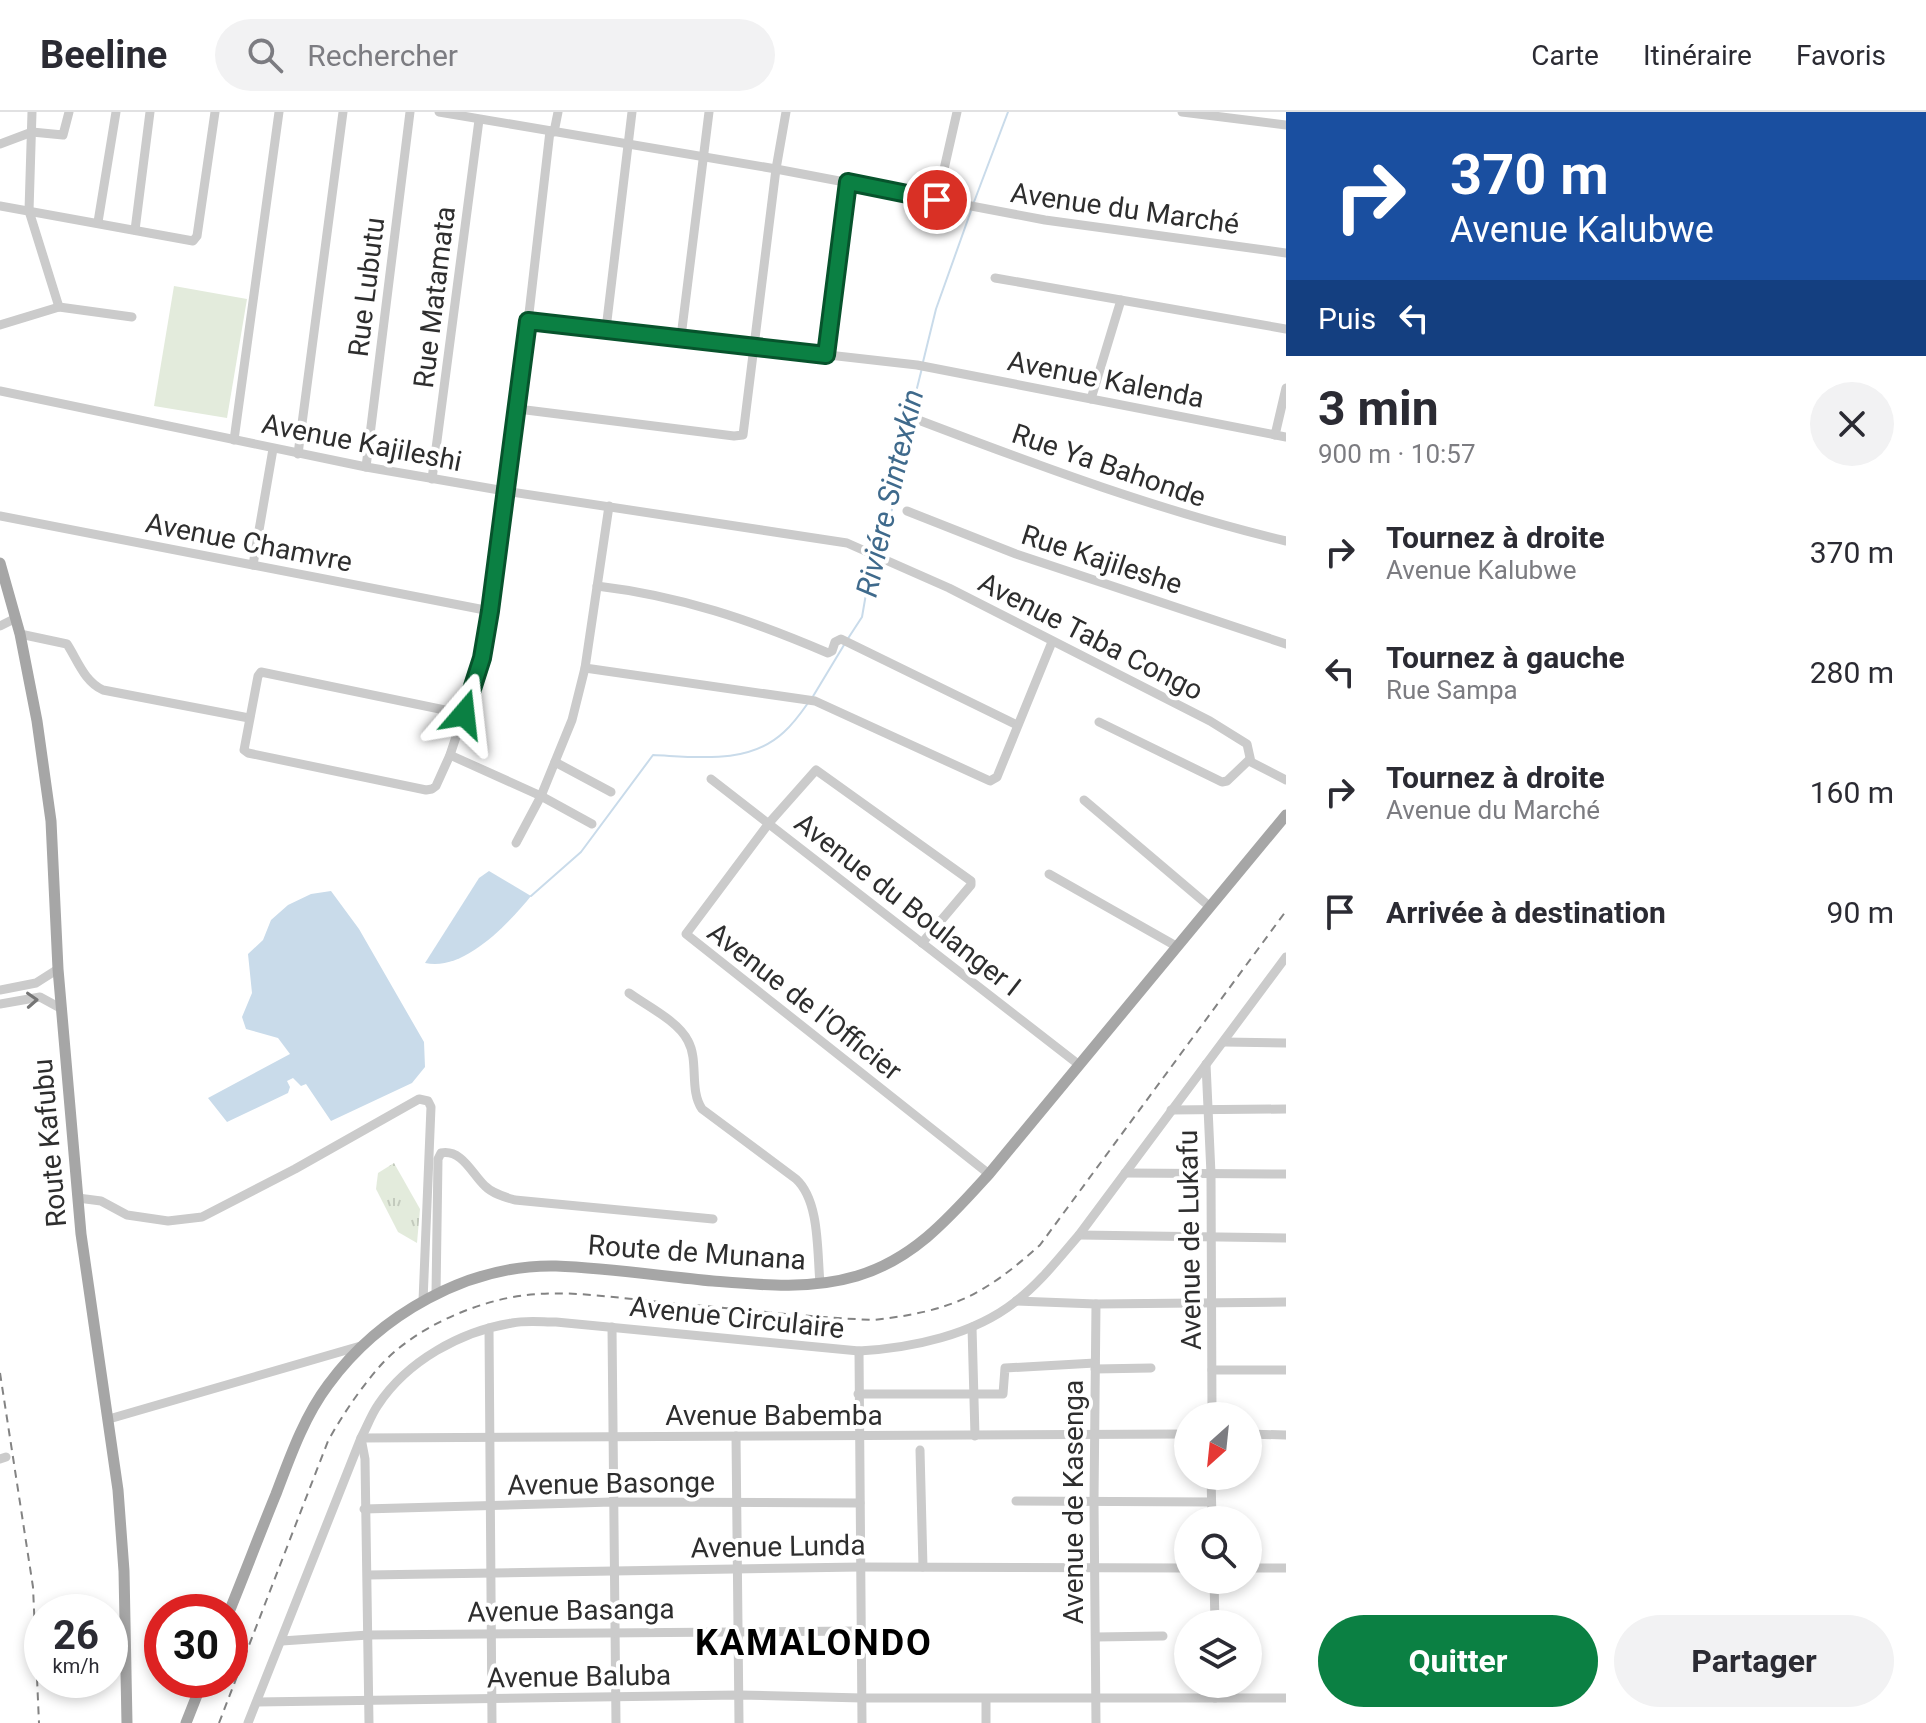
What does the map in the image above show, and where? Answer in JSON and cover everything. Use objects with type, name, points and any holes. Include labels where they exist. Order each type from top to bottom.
[{"type":"main road","name":"Route Kafubu","points":[[0,563],[20,634],[37,721],[51,821],[58,969],[81,1234],[109,1419],[124,1571],[127,1723]]},
{"type":"main road","name":"Route de Munana","points":[[236,1594],[305,1425],[328,1385],[364,1345],[393,1320],[436,1294],[478,1278],[513,1270],[554,1266],[795,1286],[859,1276],[907,1253],[950,1217],[989,1174],[1286,815]]},
{"type":"main road","points":[[186,1723],[196,1698]]},
{"type":"street","points":[[32,112],[29,211],[59,307]]},
{"type":"street","points":[[0,144],[32,132],[63,135],[69,112]]},
{"type":"street","points":[[98,222],[116,112]]},
{"type":"street","points":[[135,230],[150,112]]},
{"type":"street","points":[[0,206],[193,241],[196,239],[215,112]]},
{"type":"street","points":[[234,440],[279,112]]},
{"type":"street","points":[[298,454],[343,112]]},
{"type":"street","name":"Rue Lubutu","points":[[366,467],[410,112]]},
{"type":"street","name":"Avenue du Marché","points":[[439,112],[776,169],[1045,220],[1286,253]]},
{"type":"street","points":[[464,714],[261,672],[244,748],[248,753],[426,790],[436,786],[450,755],[464,714],[482,658],[518,409],[552,132],[558,112]]},
{"type":"street","points":[[606,329],[632,112]]},
{"type":"street","points":[[681,337],[701,156],[709,112]]},
{"type":"street","points":[[518,409],[734,436],[744,433],[776,169],[786,112]]},
{"type":"street","points":[[937,200],[957,112]]},
{"type":"street","points":[[1182,112],[1268,117],[1286,125]]},
{"type":"street","name":"Rue Matamata","points":[[432,479],[479,120]]},
{"type":"street","points":[[826,355],[848,182]]},
{"type":"street","points":[[995,278],[1286,329]]},
{"type":"street","points":[[1091,399],[1121,300]]},
{"type":"street","points":[[0,325],[59,307],[132,317]]},
{"type":"street","name":"Avenue Kalenda","points":[[528,321],[917,365],[1281,436]]},
{"type":"street","points":[[1281,436],[1286,388]]},
{"type":"street","name":"Avenue Kajileshi","points":[[0,391],[432,479],[860,547]]},
{"type":"street","name":"Rue Ya Bahonde","points":[[921,421],[1093,485],[1204,522],[1286,541]]},
{"type":"street","points":[[253,565],[273,449]]},
{"type":"street","points":[[516,843],[541,796],[572,720],[585,668],[609,506]]},
{"type":"street","name":"Rue Kajileshe","points":[[907,511],[1016,554],[1286,644]]},
{"type":"street","name":"Avenue Chamvre","points":[[0,516],[490,611]]},
{"type":"street","name":"Avenue Taba Congo","points":[[860,547],[963,595],[1210,721],[1248,745],[1249,760],[1286,780]]},
{"type":"street","points":[[597,586],[634,590],[718,610],[828,653],[841,639],[1017,725]]},
{"type":"street","points":[[0,626],[16,618]]},
{"type":"street","points":[[20,634],[67,644],[83,672],[100,689],[249,718]]},
{"type":"street","points":[[585,668],[815,701],[990,781],[997,777],[1052,642]]},
{"type":"street","points":[[1099,722],[1222,782],[1249,760]]},
{"type":"street","points":[[450,755],[541,796],[592,824]]},
{"type":"street","points":[[555,762],[611,792]]},
{"type":"street","name":"Avenue de l'Officier","points":[[922,943],[971,885],[968,877],[876,814],[822,772],[813,771],[689,927],[687,937],[989,1174]]},
{"type":"street","name":"Avenue du Boulanger I","points":[[711,779],[1078,1064]]},
{"type":"street","points":[[1084,800],[1209,906]]},
{"type":"street","points":[[1049,874],[1176,946]]},
{"type":"street","name":"Avenue Circulaire","points":[[248,1723],[361,1438],[378,1404],[414,1366],[443,1347],[489,1328],[516,1322],[556,1322],[859,1351],[909,1345],[972,1327],[1016,1301],[1046,1274],[1079,1235],[1286,957]]},
{"type":"street","points":[[0,990],[36,983],[58,969]]},
{"type":"street","points":[[629,993],[677,1027],[686,1038],[692,1052],[697,1101],[702,1109],[807,1190],[812,1203],[820,1283]]},
{"type":"street","points":[[0,1004],[40,997],[62,1009]]},
{"type":"street","points":[[1224,1042],[1286,1043]]},
{"type":"street","name":"Avenue de Lukafu","points":[[1206,1064],[1210,1110],[1212,1402]]},
{"type":"street","points":[[78,1198],[101,1201],[127,1215],[168,1221],[202,1217],[419,1099],[428,1101],[431,1107],[423,1301]]},
{"type":"street","points":[[1171,1110],[1286,1109]]},
{"type":"street","points":[[436,1294],[438,1159],[441,1153],[448,1152],[463,1159],[487,1189],[515,1200],[713,1219]]},
{"type":"street","points":[[1125,1173],[1286,1174]]},
{"type":"street","points":[[1079,1235],[1286,1238]]},
{"type":"street","points":[[1016,1301],[1096,1304],[1286,1302]]},
{"type":"street","name":"Avenue de Kasenga","points":[[1096,1304],[1096,1723]]},
{"type":"street","points":[[612,1327],[612,1570],[616,1723]]},
{"type":"street","points":[[972,1327],[975,1436]]},
{"type":"street","points":[[489,1328],[492,1723]]},
{"type":"street","points":[[109,1419],[364,1345]]},
{"type":"street","points":[[859,1351],[862,1723]]},
{"type":"street","points":[[858,1394],[1003,1394],[1005,1368],[1151,1368]]},
{"type":"street","points":[[1212,1370],[1286,1370]]},
{"type":"street","name":"Avenue Babemba","points":[[361,1438],[1174,1434]]},
{"type":"street","points":[[1262,1434],[1286,1435]]},
{"type":"street","points":[[736,1436],[739,1723]]},
{"type":"street","points":[[361,1438],[365,1459],[369,1723]]},
{"type":"street","points":[[920,1450],[923,1567]]},
{"type":"street","points":[[1211,1490],[1211,1506]]},
{"type":"street","points":[[1016,1501],[1211,1502]]},
{"type":"street","name":"Avenue Basonge","points":[[364,1509],[612,1502],[860,1503]]},
{"type":"street","name":"Avenue Lunda","points":[[368,1575],[860,1567],[1174,1568]]},
{"type":"street","points":[[1262,1568],[1286,1568]]},
{"type":"street","name":"Avenue Basanga","points":[[282,1641],[368,1635],[861,1631]]},
{"type":"street","points":[[1096,1637],[1163,1636]]},
{"type":"street","name":"Avenue Baluba","points":[[257,1702],[739,1695],[986,1699],[1215,1698]]},
{"type":"street","name":"Avenue Baluba","points":[[1262,1698],[1286,1698]]},
{"type":"street","points":[[986,1699],[986,1723]]},
{"type":"green space","points":[[174,286],[247,299],[227,418],[154,406]]},
{"type":"green space","points":[[394,1163],[420,1209],[417,1243],[398,1232],[376,1189],[378,1173]]},
{"type":"water","points":[[489,871],[531,896],[511,919],[470,953],[440,964],[425,963],[479,878]]},
{"type":"water","points":[[331,891],[359,929],[424,1042],[425,1067],[412,1083],[331,1121],[306,1084],[301,1086],[293,1078],[287,1081],[290,1087],[288,1093],[227,1122],[208,1098],[290,1054],[278,1038],[246,1029],[242,1017],[252,993],[248,954],[263,940],[271,920],[288,905],[311,894]]},
{"type":"waterway","name":"Riviére Sintexkin","points":[[974,202],[1008,112]]},
{"type":"waterway","name":"Riviére Sintexkin","points":[[923,362],[936,309],[972,208]]},
{"type":"waterway","name":"Riviére Sintexkin","points":[[877,550],[887,532],[897,486],[894,466],[904,440],[922,368]]},
{"type":"waterway","name":"Riviére Sintexkin","points":[[847,640],[862,617],[872,559]]},
{"type":"waterway","name":"Riviére Sintexkin","points":[[812,698],[844,645]]},
{"type":"waterway","name":"Riviére Sintexkin","points":[[531,896],[581,852],[653,755],[722,757],[755,750],[784,732],[808,703]]},
{"type":"railway","points":[[219,1723],[328,1441],[352,1402],[394,1352],[447,1318],[487,1303],[526,1295],[594,1295],[874,1320],[924,1312],[964,1299],[1000,1277],[1040,1245],[1286,911]]},
{"type":"railway","points":[[0,1373],[33,1587],[39,1723]]},
{"type":"district","name":"KAMALONDO","points":[[814,1642]]},
{"type":"route","points":[[464,714],[482,658],[490,611],[528,321],[826,355],[848,182],[937,200]]}]
